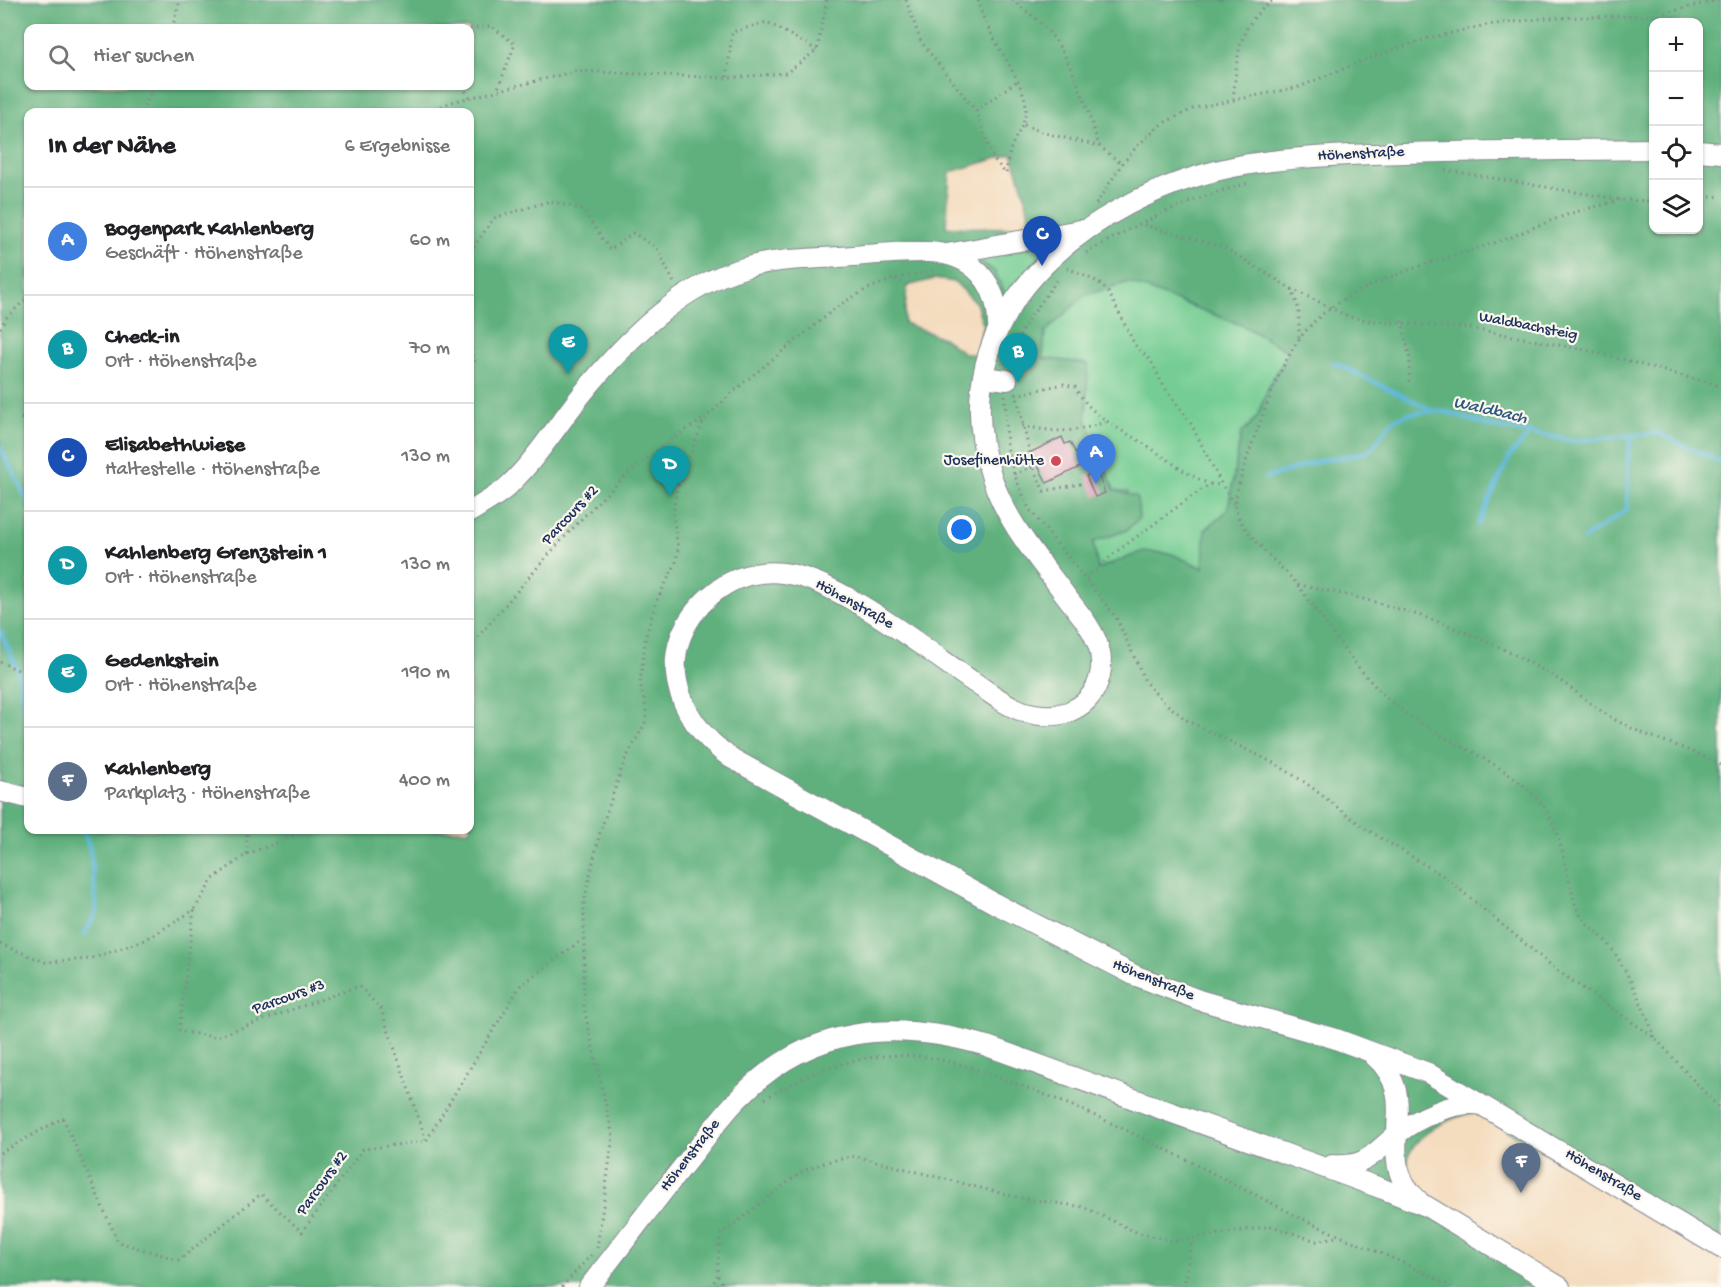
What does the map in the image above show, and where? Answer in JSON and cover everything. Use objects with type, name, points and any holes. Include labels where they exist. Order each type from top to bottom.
[{"type":"street","name":"Höhenstraße","points":[[474,510],[496,496],[519,474],[593,381],[636,335],[681,298],[727,273],[775,262],[903,253],[947,254],[1083,230],[1178,183],[1244,166],[1348,155],[1649,149]]},
{"type":"street","points":[[1703,152],[1721,153]]},
{"type":"street","name":"Höhenstraße","points":[[998,325],[1029,280],[1083,230]]},
{"type":"street","name":"Höhenstraße","points":[[947,254],[966,262],[983,274],[992,288],[998,311],[998,325],[983,377],[982,439],[990,474],[1001,502],[1017,530],[1095,637],[1101,669],[1092,695],[1085,703],[1064,714],[1052,716],[1028,713],[975,683],[895,627],[827,588],[800,576],[765,572],[747,575],[719,588],[693,614],[684,628],[675,666],[677,683],[687,714],[706,738],[731,758],[1106,962],[1200,1000],[1357,1047],[1428,1073],[1721,1248]]},
{"type":"street","points":[[983,377],[1011,388]]},
{"type":"street","points":[[0,791],[24,797]]},
{"type":"street","name":"Höhenstraße","points":[[589,1287],[725,1114],[755,1082],[773,1068],[818,1045],[864,1033],[900,1029],[961,1039],[1294,1155],[1426,1206],[1560,1287]]},
{"type":"street","name":"Höhenstraße","points":[[1357,1047],[1381,1062],[1394,1081],[1400,1112],[1395,1159],[1400,1178],[1410,1192],[1426,1206]]},
{"type":"street","name":"Höhenstraße","points":[[1294,1155],[1333,1165],[1357,1164],[1376,1154],[1396,1134],[1442,1109],[1466,1104],[1484,1105]]},
{"type":"path","points":[[173,24],[180,0]]},
{"type":"path","points":[[437,108],[576,71],[727,78],[786,74],[817,50],[827,0]]},
{"type":"path","points":[[906,0],[921,42],[976,111],[993,158],[1006,174],[1010,150],[1024,125],[1027,107],[1018,80],[994,42],[980,13],[978,0]]},
{"type":"path","points":[[1012,0],[1036,18],[1056,44],[1079,85],[1100,146]]},
{"type":"path","points":[[1233,99],[1238,47],[1249,22],[1274,0]]},
{"type":"path","points":[[1095,206],[1122,164],[1163,123],[1195,108],[1299,87],[1377,55],[1429,38],[1486,25],[1546,18],[1657,15],[1719,0]]},
{"type":"path","points":[[727,78],[732,32],[767,22],[817,50]]},
{"type":"path","points":[[474,28],[491,26],[515,44],[497,91]]},
{"type":"path","points":[[976,111],[1018,80]]},
{"type":"path","points":[[144,108],[152,90]]},
{"type":"path","points":[[465,90],[470,98]]},
{"type":"path","points":[[1024,125],[1044,133],[1100,146],[1122,164]]},
{"type":"path","points":[[1440,170],[1622,200],[1649,201]]},
{"type":"path","points":[[1084,254],[1143,224],[1233,186],[1253,182]]},
{"type":"path","points":[[1703,198],[1721,196]]},
{"type":"path","points":[[1235,505],[1251,447],[1272,390],[1299,341],[1311,325],[1329,309],[1382,281],[1441,258],[1509,238],[1561,216],[1622,200]]},
{"type":"path","points":[[474,247],[495,218],[550,201],[583,210],[610,250],[633,233],[657,248],[681,298]]},
{"type":"path","name":"Waldbachsteig","points":[[1143,224],[1223,247],[1329,309],[1371,321],[1402,321],[1472,328],[1579,349],[1721,386]]},
{"type":"path","points":[[597,1248],[613,1137],[584,1008],[584,902],[600,832],[624,762],[645,723],[646,709],[640,683],[646,635],[657,600],[676,563],[674,502],[704,419],[742,384],[841,304],[867,289],[894,279],[951,267],[947,254]]},
{"type":"path","points":[[1076,261],[1048,290],[1023,328],[1005,426],[1014,474],[1029,509],[1116,617],[1146,683],[1165,703],[1188,721],[1274,764],[1306,783],[1363,827],[1445,877],[1558,971],[1655,1038],[1721,1110]]},
{"type":"path","points":[[1067,268],[1098,282],[1109,293],[1135,345],[1151,361],[1163,385],[1190,422],[1245,528],[1298,585],[1338,643],[1389,699],[1421,723],[1512,777],[1533,793],[1550,814],[1577,910],[1609,945],[1625,971],[1655,1038]]},
{"type":"path","points":[[894,279],[907,285]]},
{"type":"path","points":[[1292,289],[1299,310],[1299,341]]},
{"type":"path","points":[[0,328],[6,318],[24,301]]},
{"type":"path","points":[[1402,321],[1410,358],[1409,383]]},
{"type":"path","points":[[1011,388],[1063,384],[1075,387],[1082,400],[1105,422],[1145,444],[1193,477],[1210,484],[1222,485]]},
{"type":"path","points":[[1011,388],[1033,466],[1044,491],[1085,483]]},
{"type":"path","name":"Parcours #2","points":[[474,641],[581,521],[629,473],[674,436],[704,419]]},
{"type":"path","points":[[1022,426],[1059,432],[1080,431],[1105,422]]},
{"type":"path","points":[[1014,474],[1033,466]]},
{"type":"path","points":[[1086,578],[1116,552],[1210,484]]},
{"type":"path","points":[[1298,585],[1357,596],[1464,633],[1515,655],[1555,678],[1612,718],[1721,765]]},
{"type":"path","points":[[0,662],[18,670],[24,667]]},
{"type":"path","points":[[247,834],[247,854]]},
{"type":"path","points":[[0,944],[45,962],[90,959],[145,940],[194,910],[213,879],[247,854],[302,834]]},
{"type":"path","name":"Parcours #3","points":[[194,910],[179,1031],[215,1037],[359,986],[381,1009],[426,1141]]},
{"type":"path","points":[[426,1141],[520,986],[583,939]]},
{"type":"path","points":[[757,1106],[802,1077],[833,1065],[890,1055],[917,1056],[973,1069],[1065,1101],[1338,1236],[1407,1264],[1451,1287]]},
{"type":"path","name":"Parcours #2","points":[[0,1153],[63,1118],[118,1242],[179,1260],[261,1194],[302,1232],[363,1149],[426,1141]]},
{"type":"path","points":[[711,1287],[717,1276],[720,1235],[799,1173],[826,1162],[855,1156],[1020,1198],[1084,1207],[1138,1233],[1175,1241],[1272,1226],[1316,1241],[1338,1236]]},
{"type":"path","points":[[1184,1287],[1192,1240]]},
{"type":"path","points":[[717,1276],[725,1287]]},
{"type":"green space","points":[[0,0],[1721,0],[1721,1254],[1475,1112],[1458,1117],[1428,1132],[1416,1142],[1409,1155],[1408,1168],[1413,1183],[1434,1207],[1561,1287],[0,1287]],"holes":[[[1012,154],[1026,199],[1031,228],[946,227],[950,172]],[[1054,242],[1006,296],[995,272],[977,258]],[[934,279],[955,282],[976,303],[983,324],[977,355],[964,353],[943,338],[904,323],[907,286]],[[1128,282],[1244,326],[1289,352],[1268,388],[1257,417],[1241,434],[1228,510],[1205,530],[1203,568],[1172,554],[1144,551],[1098,569],[1093,542],[1127,530],[1139,518],[1137,497],[1114,490],[1086,419],[1088,364],[1043,358],[1045,332],[1085,295]]]},
{"type":"green space","points":[[1055,242],[1016,283],[1006,297],[995,272],[977,258]]},
{"type":"green space","points":[[1129,282],[1244,326],[1289,352],[1268,388],[1257,417],[1241,434],[1228,510],[1205,530],[1204,568],[1173,556],[1151,552],[1129,557],[1098,569],[1093,542],[1127,530],[1128,492],[1114,490],[1086,419],[1088,364],[1043,358],[1045,332],[1085,295]]},
{"type":"building","name":"Josefinenhütte","points":[[1062,437],[1065,444],[1070,442],[1082,466],[1047,483],[1031,452]]},
{"type":"building","points":[[1097,471],[1105,493],[1095,497],[1086,476]]},
{"type":"waterway","points":[[1333,362],[1434,411]]},
{"type":"waterway","name":"Waldbach","points":[[1266,478],[1322,460],[1371,450],[1395,419],[1408,414],[1434,411],[1447,412],[1489,426],[1576,441],[1657,433],[1721,462]]},
{"type":"waterway","points":[[1478,524],[1510,456],[1530,433]]},
{"type":"waterway","points":[[1584,539],[1627,508],[1628,456],[1631,435]]},
{"type":"waterway","points":[[0,447],[24,493]]},
{"type":"waterway","points":[[0,631],[18,670],[24,714]]},
{"type":"waterway","points":[[84,834],[90,849],[97,912],[84,935]]},
{"type":"place","name":"Elisabethwiese","points":[[1042,266]]},
{"type":"place","name":"Gedenkstein","points":[[568,374]]},
{"type":"place","name":"Check-in","points":[[1018,383]]},
{"type":"place","name":"Josefinenhütte","points":[[1056,461]]},
{"type":"place","name":"Bogenpark Kahlenberg","points":[[1096,484]]},
{"type":"place","name":"Kahlenberg Grenzstein 1","points":[[670,496]]},
{"type":"place","name":"Kahlenberg","points":[[1521,1193]]}]
